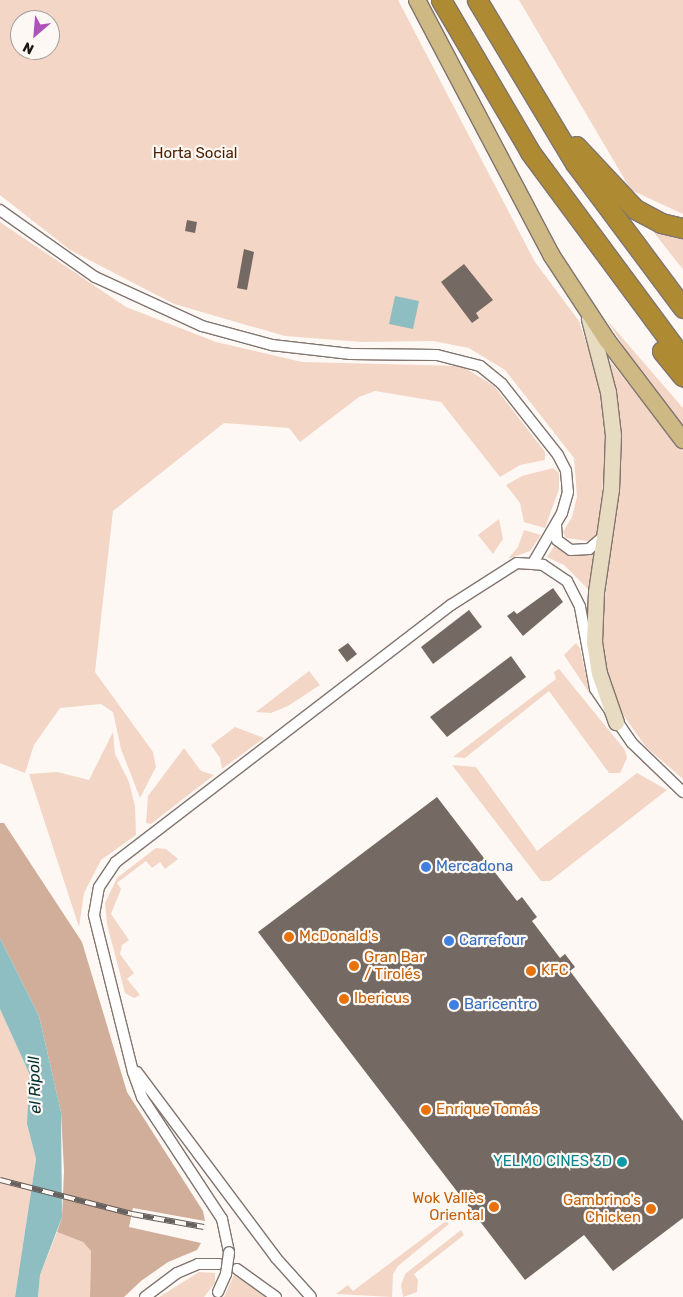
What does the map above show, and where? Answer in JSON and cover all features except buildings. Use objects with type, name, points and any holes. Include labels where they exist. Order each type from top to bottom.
[{"type":"highway","points":[[441,0],[500,104],[568,208],[632,313],[683,377]]},
{"type":"highway","points":[[477,0],[534,98],[600,198],[683,308]]},
{"type":"highway","points":[[534,98],[635,209],[660,223],[683,228]]},
{"type":"highway","points":[[600,198],[683,290]]},
{"type":"highway","points":[[568,208],[683,359]]},
{"type":"main road","points":[[417,0],[511,182],[570,285],[683,440]]},
{"type":"street","points":[[0,210],[95,277],[202,326],[272,345],[350,354],[437,354],[480,366],[502,384],[563,462],[568,492],[556,525],[533,563]]},
{"type":"street","points":[[570,285],[592,325],[608,392],[613,435],[607,530],[596,592],[594,642],[599,673],[616,722]]},
{"type":"street","points":[[556,525],[560,544],[576,550],[594,547],[607,530]]},
{"type":"street","points":[[216,1294],[226,1274],[229,1252],[222,1219],[142,1097],[127,1048],[94,915],[96,896],[110,869],[486,580],[508,566],[533,563],[556,571],[574,592],[595,689],[616,722],[647,759],[683,792]]},
{"type":"street","points":[[127,1048],[149,1092],[311,1297]]},
{"type":"street","points":[[145,1297],[182,1271],[198,1264],[219,1264]]},
{"type":"street","points":[[237,1268],[276,1297]]},
{"type":"green space","name":"Horta Social","points":[[0,0],[398,0],[535,262],[579,321],[598,379],[606,437],[599,535],[588,541],[566,538],[563,532],[572,517],[577,497],[574,458],[505,370],[469,348],[433,341],[362,342],[285,336],[174,304],[70,250],[0,195]]},
{"type":"green space","points":[[519,0],[683,0],[683,214],[631,190]]},
{"type":"green space","points":[[0,222],[126,307],[216,342],[302,362],[462,366],[494,386],[545,452],[545,460],[520,465],[500,477],[441,402],[375,391],[359,397],[300,442],[289,428],[224,423],[113,511],[95,672],[153,752],[156,767],[140,798],[121,749],[113,712],[101,704],[60,708],[34,745],[25,773],[0,763]]},
{"type":"green space","points":[[652,230],[683,237],[683,269],[677,262]]},
{"type":"green space","points":[[606,319],[683,408],[683,427],[643,376]]},
{"type":"green space","points":[[609,360],[683,452],[683,779],[646,747],[621,712],[607,679],[600,641],[622,448]]},
{"type":"green space","points":[[553,468],[559,473],[559,489],[545,528],[524,522],[520,503],[506,485],[522,476]]},
{"type":"green space","points":[[499,519],[503,539],[493,554],[478,535]]},
{"type":"green space","points":[[524,530],[541,535],[530,551],[508,559],[518,547]]},
{"type":"green space","points":[[555,545],[571,555],[595,553],[588,589],[564,565],[547,557]]},
{"type":"green space","points":[[576,643],[580,648],[590,694],[564,655]]},
{"type":"green space","points":[[559,669],[625,750],[627,758],[620,773],[609,773],[549,691],[465,758],[453,757],[556,679],[554,672]]},
{"type":"green space","points":[[309,671],[320,685],[288,706],[271,713],[256,712]]},
{"type":"green space","points":[[235,727],[264,738],[222,769],[220,758],[211,745]]},
{"type":"green space","points":[[113,732],[115,754],[129,782],[135,806],[136,835],[101,860],[84,893],[79,927],[29,774],[57,772],[89,780]]},
{"type":"green space","points":[[184,748],[201,771],[214,775],[151,824],[146,823],[148,796]]},
{"type":"green space","points":[[452,765],[476,767],[537,851],[637,773],[667,790],[550,881],[541,881]]},
{"type":"green space","points":[[156,848],[166,849],[178,859],[165,869],[160,862],[152,868],[146,861],[117,883],[121,889],[111,914],[129,940],[122,945],[120,954],[134,973],[127,979],[140,995],[134,998],[125,993],[107,924],[105,903],[117,878]]},
{"type":"green space","points":[[0,1009],[29,1073],[27,1124],[36,1159],[15,1297],[0,1297]]},
{"type":"green space","points":[[446,1221],[449,1224],[398,1266],[393,1274],[392,1297],[336,1294],[348,1285],[353,1291]]},
{"type":"green space","points":[[461,1230],[464,1235],[414,1274],[418,1280],[417,1292],[403,1297],[401,1285],[405,1274]]},
{"type":"green space","points":[[57,1232],[83,1242],[91,1251],[90,1297],[38,1297],[40,1275]]},
{"type":"green space","points":[[199,1272],[215,1273],[215,1283],[204,1297],[159,1297]]},
{"type":"green space","points":[[234,1275],[250,1285],[265,1297],[224,1297]]},
{"type":"shaded area","points":[[0,823],[4,823],[82,942],[127,1092],[203,1211],[205,1221],[133,1208],[129,1227],[201,1243],[197,1250],[168,1262],[141,1281],[124,1297],[90,1297],[91,1251],[83,1242],[57,1232],[62,1217],[64,1171],[61,1112],[39,1016],[0,938]]},
{"type":"water","points":[[395,296],[419,301],[413,329],[389,324]]},
{"type":"water","name":"el Ripoll","points":[[0,938],[39,1016],[61,1112],[62,1217],[40,1275],[38,1297],[15,1297],[36,1159],[27,1124],[29,1073],[0,1009]]},
{"type":"railway","points":[[0,1180],[132,1214],[204,1227]]},
{"type":"place","name":"Mercadona","points":[[426,867]]},
{"type":"place","name":"McDonald's","points":[[289,937]]},
{"type":"place","name":"Carrefour","points":[[449,941]]},
{"type":"place","name":"Gran Bar / Tirolés","points":[[354,966]]},
{"type":"place","name":"KFC","points":[[531,971]]},
{"type":"place","name":"Ibericus","points":[[344,999]]},
{"type":"place","name":"Baricentro","points":[[454,1005]]},
{"type":"place","name":"Enrique Tomás","points":[[426,1110]]},
{"type":"place","name":"YELMO CINES 3D","points":[[622,1162]]},
{"type":"place","name":"Wok Vallès Oriental","points":[[494,1207]]},
{"type":"place","name":"Gambrino's Chicken","points":[[651,1209]]}]
